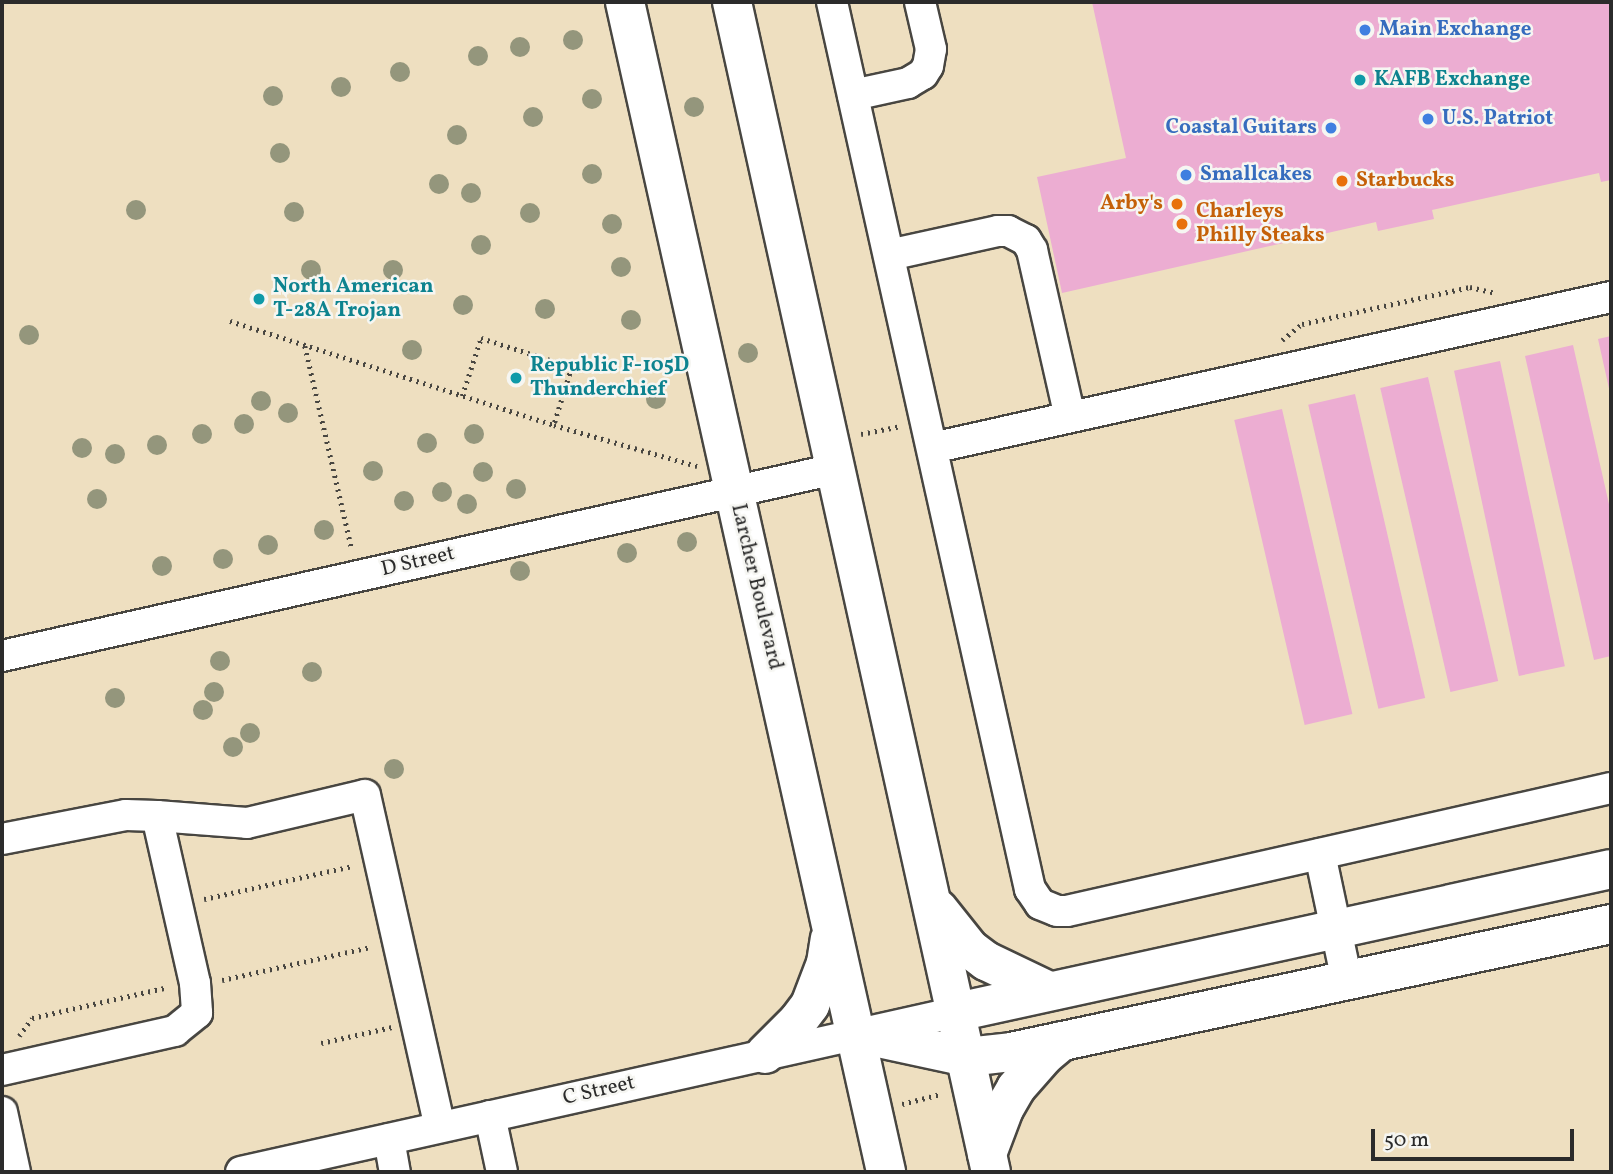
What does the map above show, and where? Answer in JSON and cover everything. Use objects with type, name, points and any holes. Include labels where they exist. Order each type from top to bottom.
[{"type":"main road","name":"Larcher Boulevard","points":[[625,2],[886,1172]]},
{"type":"main road","points":[[732,2],[843,453],[931,898],[989,1163]]},
{"type":"main road","points":[[957,1012],[1611,869]]},
{"type":"main road","points":[[931,898],[970,949],[986,961],[1049,991]]},
{"type":"main road","points":[[855,1033],[967,1057],[1062,1041],[1611,924]]},
{"type":"main road","points":[[765,1054],[798,1021],[810,1004],[826,963],[832,927]]},
{"type":"main road","points":[[989,1163],[1004,1109],[1016,1088],[1044,1056],[1062,1041]]},
{"type":"street","points":[[832,2],[1030,888],[1040,904],[1057,911],[1067,911],[1611,788]]},
{"type":"street","points":[[853,95],[908,83],[923,74],[928,66],[930,49],[920,2]]},
{"type":"street","points":[[889,254],[998,230],[1017,234],[1026,240],[1032,250],[1070,417]]},
{"type":"street","points":[[932,447],[1611,297]]},
{"type":"street","name":"D Street","points":[[2,656],[734,491],[843,453]]},
{"type":"street","points":[[2,839],[126,814],[247,823],[365,795],[440,1127]]},
{"type":"street","points":[[2,1070],[175,1031],[197,1013],[195,984],[157,816]]},
{"type":"street","points":[[1320,854],[1348,981]]},
{"type":"street","name":"C Street","points":[[241,1172],[957,1012]]},
{"type":"street","points":[[2,1112],[15,1172]]},
{"type":"street","points":[[490,1116],[502,1172]]},
{"type":"street","points":[[390,1139],[395,1172]]},
{"type":"path","points":[[1278,343],[1302,324],[1470,288],[1504,295]]},
{"type":"path","points":[[230,321],[554,425],[697,466]]},
{"type":"path","points":[[462,396],[481,338],[572,367],[554,425]]},
{"type":"path","points":[[305,345],[352,551]]},
{"type":"path","points":[[843,453],[905,425]]},
{"type":"path","points":[[200,900],[380,860]]},
{"type":"path","points":[[321,1043],[416,1021]]},
{"type":"path","points":[[898,1104],[951,1092]]},
{"type":"building","name":"KAFB Exchange","points":[[1092,2],[1611,2],[1611,180],[1601,182],[1599,173],[1432,210],[1434,219],[1378,231],[1376,222],[1062,293],[1037,177],[1126,158]]},
{"type":"building","points":[[1611,336],[1611,393],[1610,393],[1598,339]]},
{"type":"building","points":[[1573,345],[1611,513],[1611,656],[1594,660],[1525,356]]},
{"type":"building","points":[[1500,361],[1565,666],[1519,676],[1454,371]]},
{"type":"building","points":[[1428,377],[1498,681],[1450,692],[1380,388]]},
{"type":"building","points":[[1355,394],[1425,698],[1378,709],[1308,405]]},
{"type":"building","points":[[1282,409],[1352,714],[1305,725],[1234,420]]},
{"type":"place","name":"Main Exchange","points":[[1365,30]]},
{"type":"place","name":"KAFB Exchange","points":[[1360,80]]},
{"type":"place","name":"U.S. Patriot","points":[[1428,119]]},
{"type":"place","name":"Coastal Guitars","points":[[1331,128]]},
{"type":"place","name":"Smallcakes","points":[[1186,175]]},
{"type":"place","name":"Starbucks","points":[[1342,181]]},
{"type":"place","name":"Arby's","points":[[1177,204]]},
{"type":"place","name":"Charleys Philly Steaks","points":[[1182,224]]},
{"type":"place","name":"North American T-28A Trojan","points":[[259,299]]},
{"type":"place","name":"Republic F-105D Thunderchief","points":[[516,378]]}]
